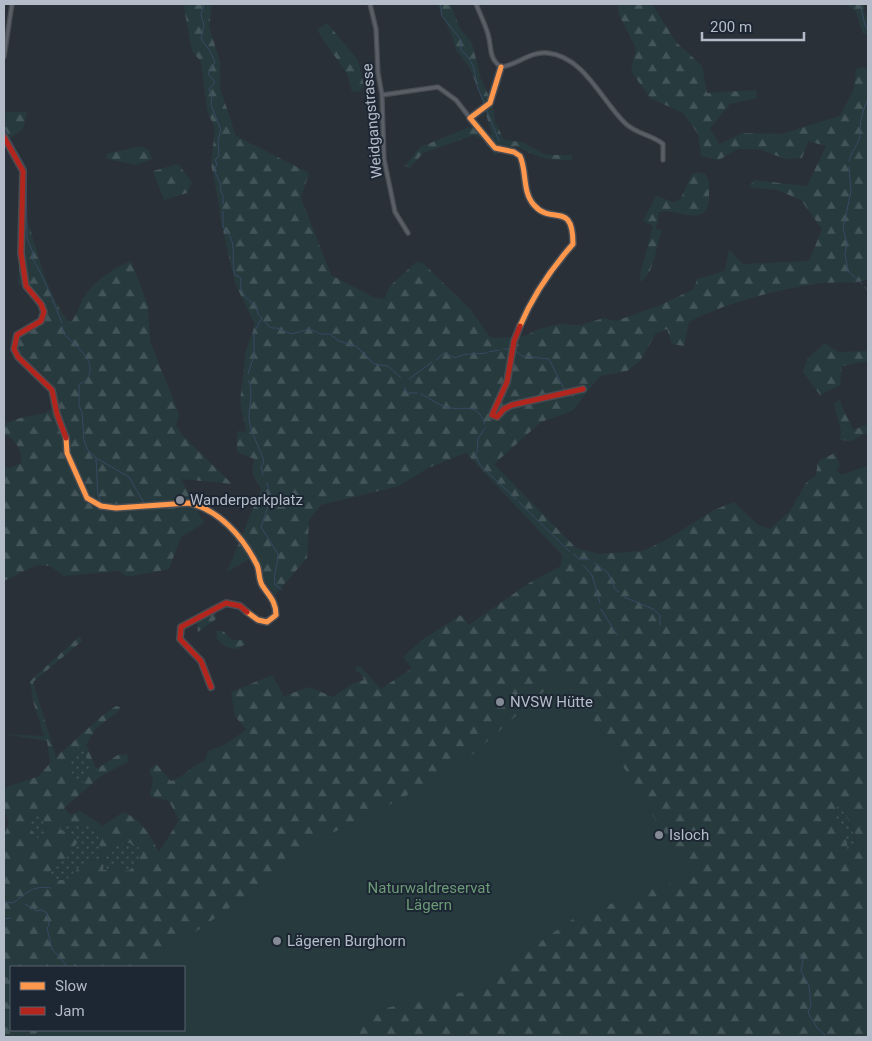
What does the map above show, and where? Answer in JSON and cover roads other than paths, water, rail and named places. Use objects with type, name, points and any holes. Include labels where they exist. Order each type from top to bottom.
[{"type":"street","points":[[4,57],[12,4]]},
{"type":"street","name":"Weidgangstrasse","points":[[370,4],[376,29],[378,74],[382,95],[384,159],[395,212],[408,233]]},
{"type":"street","points":[[476,4],[488,34],[492,57],[501,67]]},
{"type":"street","points":[[501,67],[511,65],[534,54],[550,53],[564,58],[593,81],[613,110],[628,125],[663,144],[663,160]]},
{"type":"street","points":[[470,118],[490,104],[501,67]]},
{"type":"street","points":[[382,95],[431,87],[441,88],[456,100],[475,126],[497,149],[514,152],[520,156],[525,187],[532,202],[543,212],[566,217],[572,223],[574,232],[571,246],[556,263],[529,304],[514,341],[507,382],[493,410],[492,416],[497,417],[509,407],[583,389]]},
{"type":"street","points":[[4,137],[23,171],[21,253],[26,286],[41,304],[44,312],[41,321],[17,336],[14,342],[14,349],[18,357],[52,390],[66,436],[67,453],[78,473],[85,496],[97,504],[116,508],[179,502],[197,505],[231,526],[237,533],[257,564],[261,583],[277,609],[274,618],[262,622],[240,606],[224,604],[181,627],[179,632],[180,638],[203,662],[211,686]]},
{"type":"waterway","points":[[204,4],[201,15],[204,25],[201,39],[215,62],[208,74],[215,82],[209,89],[212,96],[211,105],[221,130],[218,140],[219,156],[215,160],[217,164],[214,170],[221,185],[223,204]]},
{"type":"waterway","points":[[440,4],[442,16],[461,40],[461,50],[474,68],[478,89],[485,105]]},
{"type":"waterway","points":[[860,4],[868,30]]},
{"type":"waterway","points":[[849,161],[857,145],[864,108],[868,99]]},
{"type":"waterway","points":[[487,111],[499,141]]},
{"type":"waterway","points":[[4,129],[26,168],[27,238],[33,253],[32,258],[62,323]]},
{"type":"waterway","points":[[849,167],[851,191],[843,229],[847,243],[845,255],[848,271],[862,284]]},
{"type":"waterway","points":[[223,211],[223,227],[233,244],[235,275],[241,278],[241,287],[244,294],[256,306],[258,314],[262,318],[256,329]]},
{"type":"waterway","points":[[865,287],[868,291]]},
{"type":"waterway","points":[[263,320],[271,328],[277,328],[291,334],[309,329],[321,334],[330,334],[339,341],[356,346],[374,364],[388,366],[401,378]]},
{"type":"waterway","points":[[62,327],[64,334],[84,354],[90,366],[87,379],[79,385],[79,405],[82,413],[84,440],[87,449],[96,458],[129,477],[145,505]]},
{"type":"waterway","points":[[248,374],[254,356],[254,332]]},
{"type":"waterway","points":[[504,349],[510,349]]},
{"type":"waterway","points":[[489,352],[499,350]]},
{"type":"waterway","points":[[514,350],[522,356],[549,359],[565,391]]},
{"type":"waterway","points":[[436,360],[444,353],[455,358],[467,354],[487,353]]},
{"type":"waterway","points":[[409,379],[432,362]]},
{"type":"waterway","points":[[248,380],[251,393],[249,418],[253,435],[264,462],[261,467],[263,475]]},
{"type":"waterway","points":[[404,387],[407,393],[417,393]]},
{"type":"waterway","points":[[421,394],[446,407],[473,409],[478,412],[485,424]]},
{"type":"waterway","points":[[477,453],[478,439],[485,428]]},
{"type":"waterway","points":[[475,455],[480,465],[516,499]]},
{"type":"waterway","points":[[96,459],[98,495],[102,504]]},
{"type":"waterway","points":[[267,483],[271,497],[261,527],[278,554],[275,585],[282,590]]},
{"type":"waterway","points":[[519,502],[570,552]]},
{"type":"waterway","points":[[574,554],[579,559],[589,559]]},
{"type":"waterway","points":[[594,563],[608,573],[615,589],[619,592]]},
{"type":"waterway","points":[[583,565],[592,575],[600,603]]},
{"type":"waterway","points":[[624,597],[653,609],[660,615],[660,625]]},
{"type":"waterway","points":[[601,609],[617,635]]},
{"type":"waterway","points":[[4,902],[13,903],[34,889],[51,888]]},
{"type":"waterway","points":[[25,904],[37,911],[41,910],[47,913],[49,925],[47,928],[52,949],[67,966]]},
{"type":"waterway","points":[[4,919],[11,918]]},
{"type":"waterway","points":[[800,954],[803,960],[801,971],[809,986],[811,1005],[808,1013],[818,1029],[825,1035]]},
{"type":"place","name":"Wanderparkplatz","points":[[180,500]]},
{"type":"place","name":"NVSW Hütte","points":[[500,702]]},
{"type":"place","name":"Isloch","points":[[659,835]]},
{"type":"place","name":"Lägeren Burghorn","points":[[277,941]]},
{"type":"park label","name":"Naturwaldreservat Lägern","points":[[429,896]]}]
